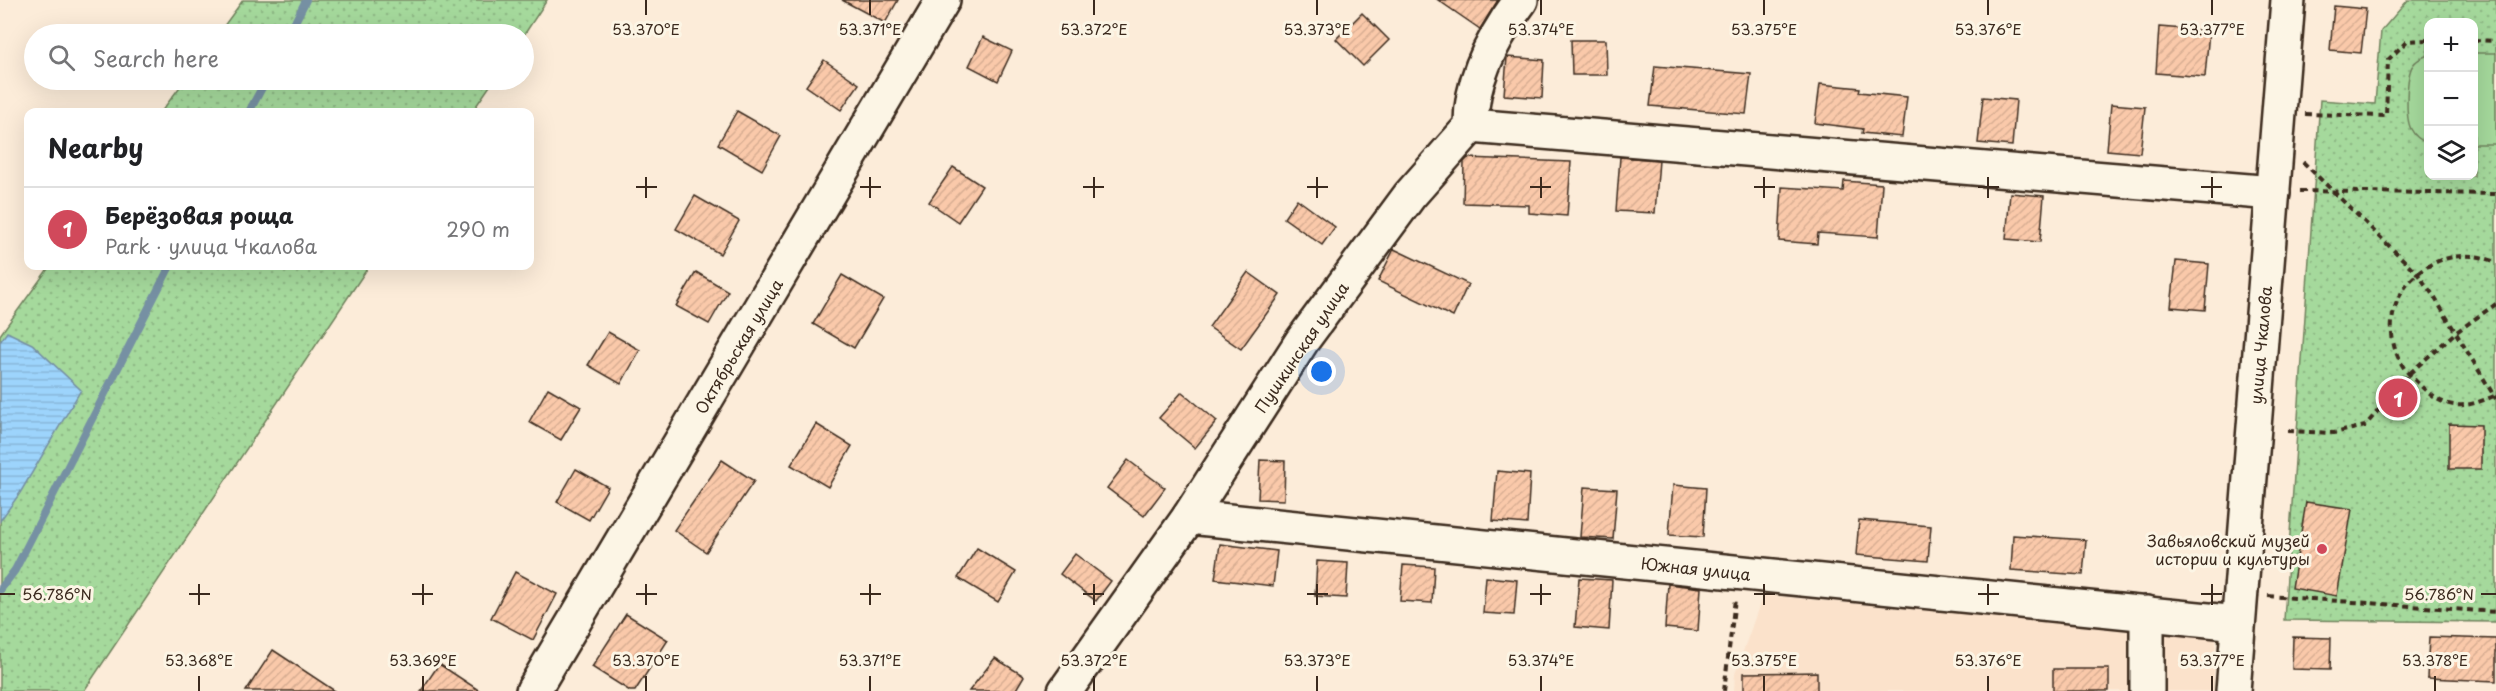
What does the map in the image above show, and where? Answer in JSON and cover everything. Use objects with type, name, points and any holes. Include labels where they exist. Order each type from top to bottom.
[{"type":"street","name":"Октябрьская улица","points":[[533,691],[943,0]]},
{"type":"street","points":[[1521,0],[1508,18],[1476,79],[1470,105],[1471,126],[2286,192]]},
{"type":"street","name":"улица Чкалова","points":[[2233,691],[2238,622],[2286,192],[2288,0]]},
{"type":"street","name":"Пушкинская улица","points":[[1065,691],[1189,517],[1302,341],[1410,195],[1471,126]]},
{"type":"street","name":"Южная улица","points":[[1189,517],[2238,622]]},
{"type":"street","points":[[2147,613],[2147,691]]},
{"type":"path","points":[[2303,114],[2386,116],[2388,60],[2407,41],[2424,40]]},
{"type":"path","points":[[2478,40],[2496,41]]},
{"type":"path","points":[[2301,160],[2417,273],[2433,295],[2495,398],[2472,406],[2452,406],[2430,396],[2404,369],[2394,346],[2393,316],[2397,301],[2404,287],[2417,273],[2433,262],[2457,255],[2475,255],[2496,262]]},
{"type":"path","points":[[2286,192],[2496,194]]},
{"type":"path","points":[[2288,431],[2334,433],[2365,426],[2409,374],[2456,333],[2496,304]]},
{"type":"path","points":[[1724,691],[1738,572]]},
{"type":"shaded area","points":[[1763,595],[2216,637],[2213,691],[1734,691],[1735,674]]},
{"type":"green space","points":[[243,0],[547,0],[531,24],[225,24]]},
{"type":"green space","points":[[2408,0],[2496,0],[2496,622],[2284,620],[2320,100],[2375,104],[2381,31]]},
{"type":"green space","points":[[2478,53],[2496,53],[2496,144],[2478,144]]},
{"type":"green space","points":[[2424,57],[2424,141],[2414,134],[2408,116],[2409,78],[2413,65]]},
{"type":"green space","points":[[178,90],[487,90],[475,108],[164,108]]},
{"type":"green space","points":[[47,270],[366,270],[84,691],[0,691],[0,335]]},
{"type":"water","points":[[7,332],[32,344],[81,390],[20,493],[0,521],[0,342]]},
{"type":"building","points":[[842,0],[898,0],[885,23]]},
{"type":"building","points":[[1438,0],[1498,0],[1480,29]]},
{"type":"building","points":[[2334,6],[2366,9],[2361,53],[2330,50]]},
{"type":"building","points":[[1362,13],[1389,40],[1363,66],[1336,39]]},
{"type":"building","points":[[2159,27],[2209,31],[2205,77],[2156,73]]},
{"type":"building","points":[[983,37],[1012,51],[998,81],[969,66]]},
{"type":"building","points":[[1571,40],[1606,40],[1607,75],[1572,75]]},
{"type":"building","points":[[1507,57],[1544,60],[1542,98],[1504,95]]},
{"type":"building","points":[[824,60],[859,84],[841,110],[806,86]]},
{"type":"building","points":[[1655,66],[1751,74],[1746,114],[1650,106]]},
{"type":"building","points":[[1820,84],[1860,88],[1859,92],[1907,97],[1902,137],[1862,133],[1863,129],[1815,123]]},
{"type":"building","points":[[1983,97],[2016,100],[2012,146],[1978,143]]},
{"type":"building","points":[[2111,104],[2145,107],[2140,153],[2107,150]]},
{"type":"building","points":[[737,111],[781,136],[762,170],[718,144]]},
{"type":"building","points":[[1620,157],[1659,160],[1655,213],[1616,211]]},
{"type":"building","points":[[1468,158],[1571,162],[1567,216],[1529,213],[1529,205],[1463,203],[1464,162]]},
{"type":"building","points":[[953,167],[982,186],[958,222],[929,202]]},
{"type":"building","points":[[1844,181],[1882,184],[1878,237],[1818,233],[1817,244],[1779,241],[1782,187],[1843,191]]},
{"type":"building","points":[[2010,193],[2044,196],[2040,242],[2006,239]]},
{"type":"building","points":[[695,196],[739,221],[720,254],[676,229]]},
{"type":"building","points":[[1297,199],[1335,227],[1322,245],[1284,218]]},
{"type":"building","points":[[1394,249],[1468,284],[1453,317],[1378,281]]},
{"type":"building","points":[[2176,261],[2209,264],[2205,310],[2171,307]]},
{"type":"building","points":[[696,272],[728,291],[709,324],[676,306]]},
{"type":"building","points":[[1248,272],[1280,295],[1241,349],[1209,327]]},
{"type":"building","points":[[842,275],[883,299],[854,348],[813,324]]},
{"type":"building","points":[[608,332],[640,350],[621,384],[588,365]]},
{"type":"building","points":[[548,388],[581,407],[561,440],[529,422]]},
{"type":"building","points":[[1182,392],[1217,421],[1195,448],[1159,418]]},
{"type":"building","points":[[816,424],[852,446],[828,487],[791,465]]},
{"type":"building","points":[[2449,424],[2481,425],[2481,469],[2449,469]]},
{"type":"building","points":[[722,460],[754,481],[706,552],[674,530]]},
{"type":"building","points":[[1128,460],[1165,488],[1144,516],[1107,488]]},
{"type":"building","points":[[1260,460],[1285,461],[1284,500],[1258,499]]},
{"type":"building","points":[[576,469],[608,487],[589,520],[557,502]]},
{"type":"building","points":[[1497,471],[1530,474],[1527,524],[1493,521]]},
{"type":"building","points":[[1673,485],[1706,488],[1703,537],[1669,535]]},
{"type":"building","points":[[1584,487],[1617,489],[1613,539],[1580,537]]},
{"type":"building","name":"Завьяловский музей истории и культуры","points":[[2306,502],[2352,509],[2337,596],[2292,588]]},
{"type":"building","points":[[1859,520],[1931,526],[1928,561],[1856,555]]},
{"type":"building","points":[[2013,535],[2086,540],[2083,575],[2011,570]]},
{"type":"building","points":[[1220,544],[1277,551],[1273,586],[1215,579]]},
{"type":"building","points":[[977,548],[1016,572],[998,602],[958,578]]},
{"type":"building","points":[[1075,554],[1111,581],[1096,601],[1060,574]]},
{"type":"building","points":[[1317,561],[1348,563],[1346,598],[1315,596]]},
{"type":"building","points":[[1403,565],[1434,567],[1432,603],[1400,601]]},
{"type":"building","points":[[515,572],[557,594],[533,640],[491,618]]},
{"type":"building","points":[[1486,577],[1517,580],[1514,615],[1483,613]]},
{"type":"building","points":[[1579,578],[1612,580],[1609,630],[1575,627]]},
{"type":"building","points":[[1668,584],[1701,588],[1698,631],[1665,628]]},
{"type":"building","points":[[626,614],[668,640],[635,691],[630,691],[592,667]]},
{"type":"building","points":[[2293,637],[2331,638],[2330,670],[2292,669]]},
{"type":"building","points":[[2429,637],[2496,639],[2496,681],[2427,678]]},
{"type":"building","points":[[273,650],[335,691],[246,691]]},
{"type":"building","points":[[995,658],[1024,676],[1015,691],[969,691]]},
{"type":"building","points":[[439,664],[480,691],[421,691]]},
{"type":"building","points":[[2053,669],[2109,669],[2109,691],[2053,691]]},
{"type":"building","points":[[1817,672],[1817,691],[1744,691],[1744,673]]},
{"type":"waterway","points":[[294,24],[306,0]]},
{"type":"waterway","points":[[251,108],[261,90]]},
{"type":"waterway","points":[[0,590],[15,570],[168,270]]},
{"type":"place","name":"Берёзовая роща","points":[[2398,398]]},
{"type":"place","name":"Завьяловский музей истории и культуры","points":[[2322,549]]}]
